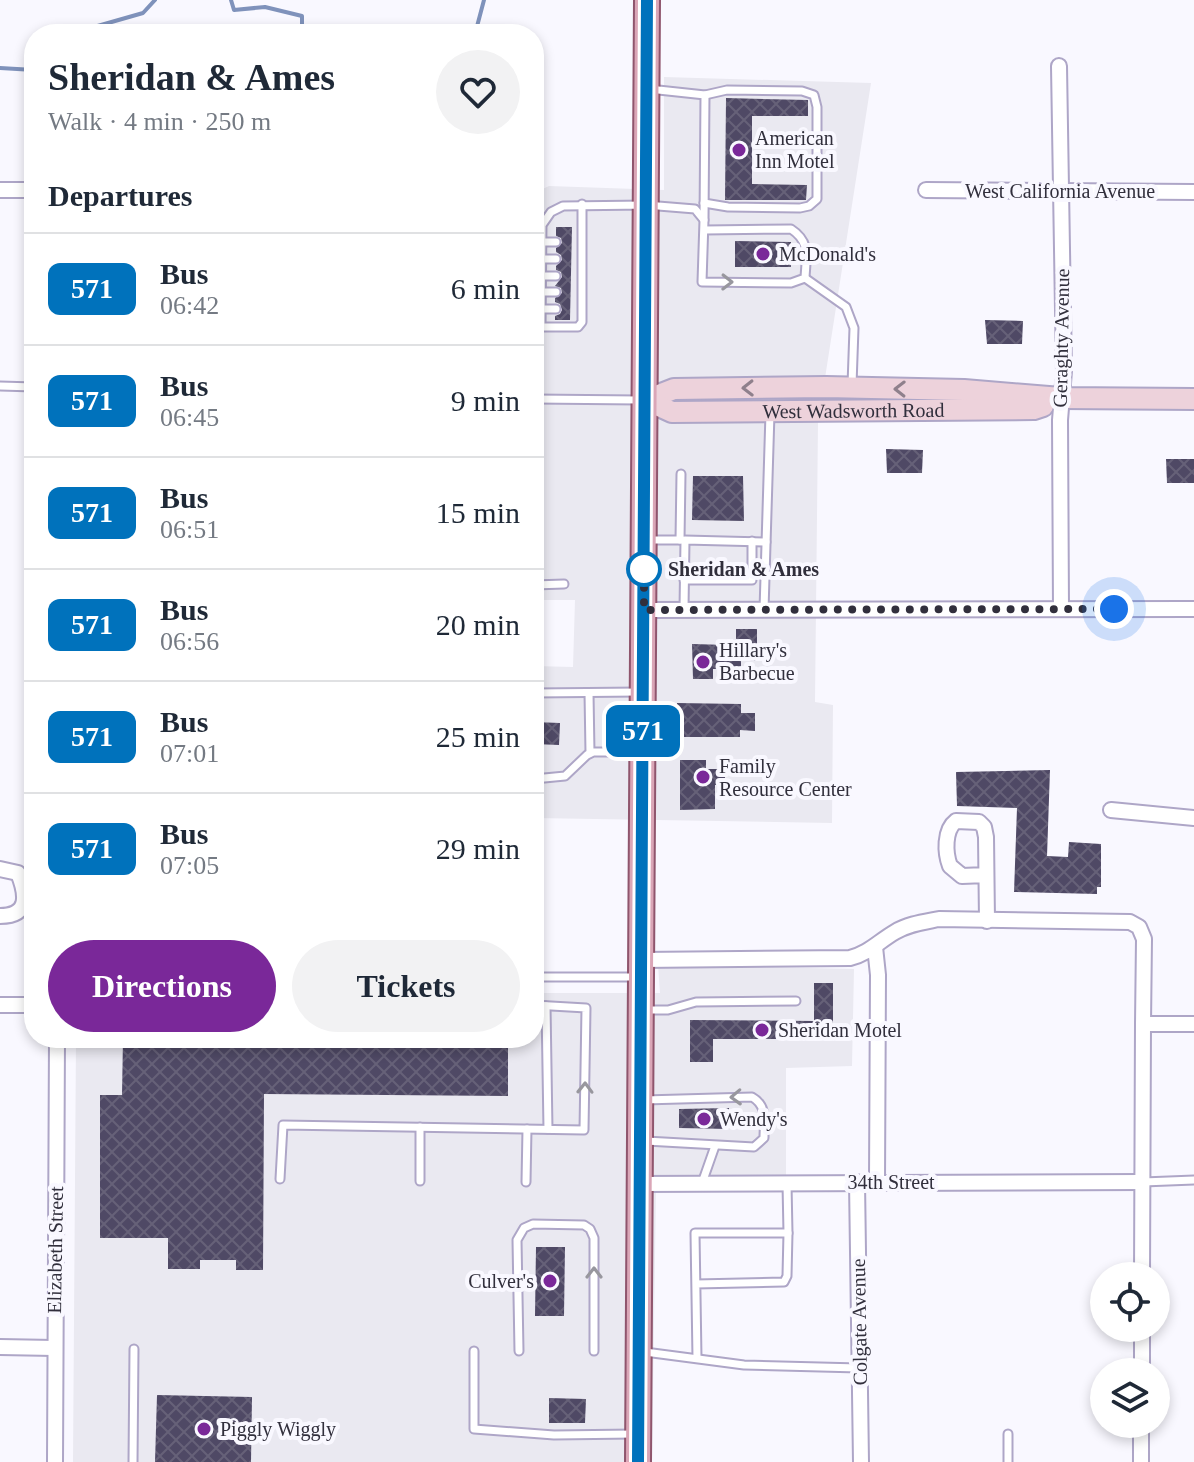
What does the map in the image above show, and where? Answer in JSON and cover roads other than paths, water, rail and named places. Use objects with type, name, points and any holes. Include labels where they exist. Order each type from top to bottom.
[{"type":"main road","points":[[638,1462],[647,0]]},
{"type":"main road","name":"West Wadsworth Road","points":[[646,400],[674,389],[851,388],[964,390],[1061,398],[1194,399]]},
{"type":"main road","name":"West Wadsworth Road","points":[[646,400],[672,412],[1034,409],[1061,398]]},
{"type":"street","name":"Geraghty Avenue","points":[[1059,66],[1064,371],[1061,398],[1061,609]]},
{"type":"street","points":[[0,190],[24,190]]},
{"type":"street","name":"West California Avenue","points":[[926,190],[1194,192]]},
{"type":"street","points":[[644,610],[1194,609]]},
{"type":"street","points":[[1111,810],[1194,818]]},
{"type":"street","points":[[0,869],[18,873],[24,889]]},
{"type":"street","points":[[986,875],[987,921]]},
{"type":"street","points":[[0,916],[8,916],[20,909],[24,899]]},
{"type":"street","points":[[641,968],[850,958],[866,953],[912,924],[939,919],[1130,922],[1139,927],[1144,939],[1142,1262]]},
{"type":"street","points":[[875,947],[878,975],[877,1182]]},
{"type":"street","points":[[0,1005],[24,1005]]},
{"type":"street","points":[[1143,1024],[1194,1024]]},
{"type":"street","name":"Elizabeth Street","points":[[55,1462],[57,1048]]},
{"type":"street","name":"Colgate Avenue","points":[[857,1182],[861,1462]]},
{"type":"street","name":"34th Street","points":[[640,1184],[1143,1182]]},
{"type":"street","points":[[0,1347],[54,1348]]},
{"type":"street","points":[[1141,1438],[1141,1462]]},
{"type":"lane","points":[[647,89],[705,95],[727,90],[802,91],[814,95],[817,107],[817,199],[809,206],[800,208],[728,207],[704,203]]},
{"type":"lane","points":[[705,95],[702,282],[791,283],[805,278]]},
{"type":"lane","points":[[544,327],[578,327],[582,322],[582,204]]},
{"type":"lane","points":[[544,222],[551,212],[563,206],[582,204],[695,209],[704,220]]},
{"type":"lane","points":[[705,230],[791,229],[802,236],[806,249],[805,278]]},
{"type":"lane","points":[[544,242],[556,242]]},
{"type":"lane","points":[[571,243],[582,243]]},
{"type":"lane","points":[[544,259],[556,259]]},
{"type":"lane","points":[[571,259],[582,259]]},
{"type":"lane","points":[[544,276],[556,276]]},
{"type":"lane","points":[[570,276],[582,276]]},
{"type":"lane","points":[[805,278],[846,307],[854,328],[851,388]]},
{"type":"lane","points":[[544,292],[556,292]]},
{"type":"lane","points":[[570,292],[582,292]]},
{"type":"lane","points":[[544,309],[556,309]]},
{"type":"lane","points":[[570,309],[582,309]]},
{"type":"lane","points":[[0,386],[24,387]]},
{"type":"lane","name":"West Wadsworth Road","points":[[544,399],[646,400]]},
{"type":"lane","points":[[764,610],[771,411]]},
{"type":"lane","points":[[681,474],[684,610]]},
{"type":"lane","points":[[644,540],[766,542]]},
{"type":"lane","points":[[684,580],[752,580],[752,541]]},
{"type":"lane","points":[[544,585],[564,584]]},
{"type":"lane","points":[[544,693],[643,692]]},
{"type":"lane","points":[[589,693],[590,753]]},
{"type":"lane","points":[[544,778],[565,776],[590,753],[643,752]]},
{"type":"lane","points":[[544,976],[641,968]]},
{"type":"lane","points":[[641,1010],[668,1010],[696,1002],[796,1001]]},
{"type":"lane","points":[[280,1179],[283,1125],[584,1130],[586,1008],[546,1006],[548,1129]]},
{"type":"lane","points":[[640,1100],[752,1097],[760,1102],[765,1112],[764,1138],[754,1147],[640,1141]]},
{"type":"lane","points":[[420,1127],[420,1181]]},
{"type":"lane","points":[[526,1182],[527,1129]]},
{"type":"lane","points":[[702,1183],[715,1146]]},
{"type":"lane","points":[[1143,1182],[1194,1180]]},
{"type":"lane","points":[[696,1284],[784,1282],[787,1276],[787,1183]]},
{"type":"lane","points":[[519,1351],[517,1240],[524,1228],[533,1224],[584,1225],[594,1238],[594,1351]]},
{"type":"lane","points":[[697,1358],[695,1233],[788,1233]]},
{"type":"lane","points":[[133,1462],[134,1349]]},
{"type":"lane","points":[[474,1351],[474,1429],[554,1435],[638,1434]]},
{"type":"lane","points":[[638,1351],[744,1365],[859,1368]]},
{"type":"lane","points":[[1008,1434],[1008,1462]]},
{"type":"waterway","points":[[104,24],[143,13],[155,0]]},
{"type":"waterway","points":[[231,0],[234,10],[265,7],[302,16],[302,24]]},
{"type":"waterway","points":[[478,24],[484,0]]},
{"type":"waterway","points":[[0,68],[24,69]]},
{"type":"place","name":"American Inn Motel","points":[[739,150]]},
{"type":"place","name":"McDonald's","points":[[763,254]]},
{"type":"place","name":"Sheridan & Ames","points":[[644,569]]},
{"type":"place","name":"Hillary's Barbecue","points":[[703,662]]},
{"type":"place","name":"Family Resource Center","points":[[703,777]]},
{"type":"place","name":"Sheridan Motel","points":[[762,1030]]},
{"type":"place","name":"Wendy's","points":[[704,1119]]},
{"type":"place","name":"Culver's","points":[[550,1281]]},
{"type":"place","name":"Piggly Wiggly","points":[[204,1429]]}]
